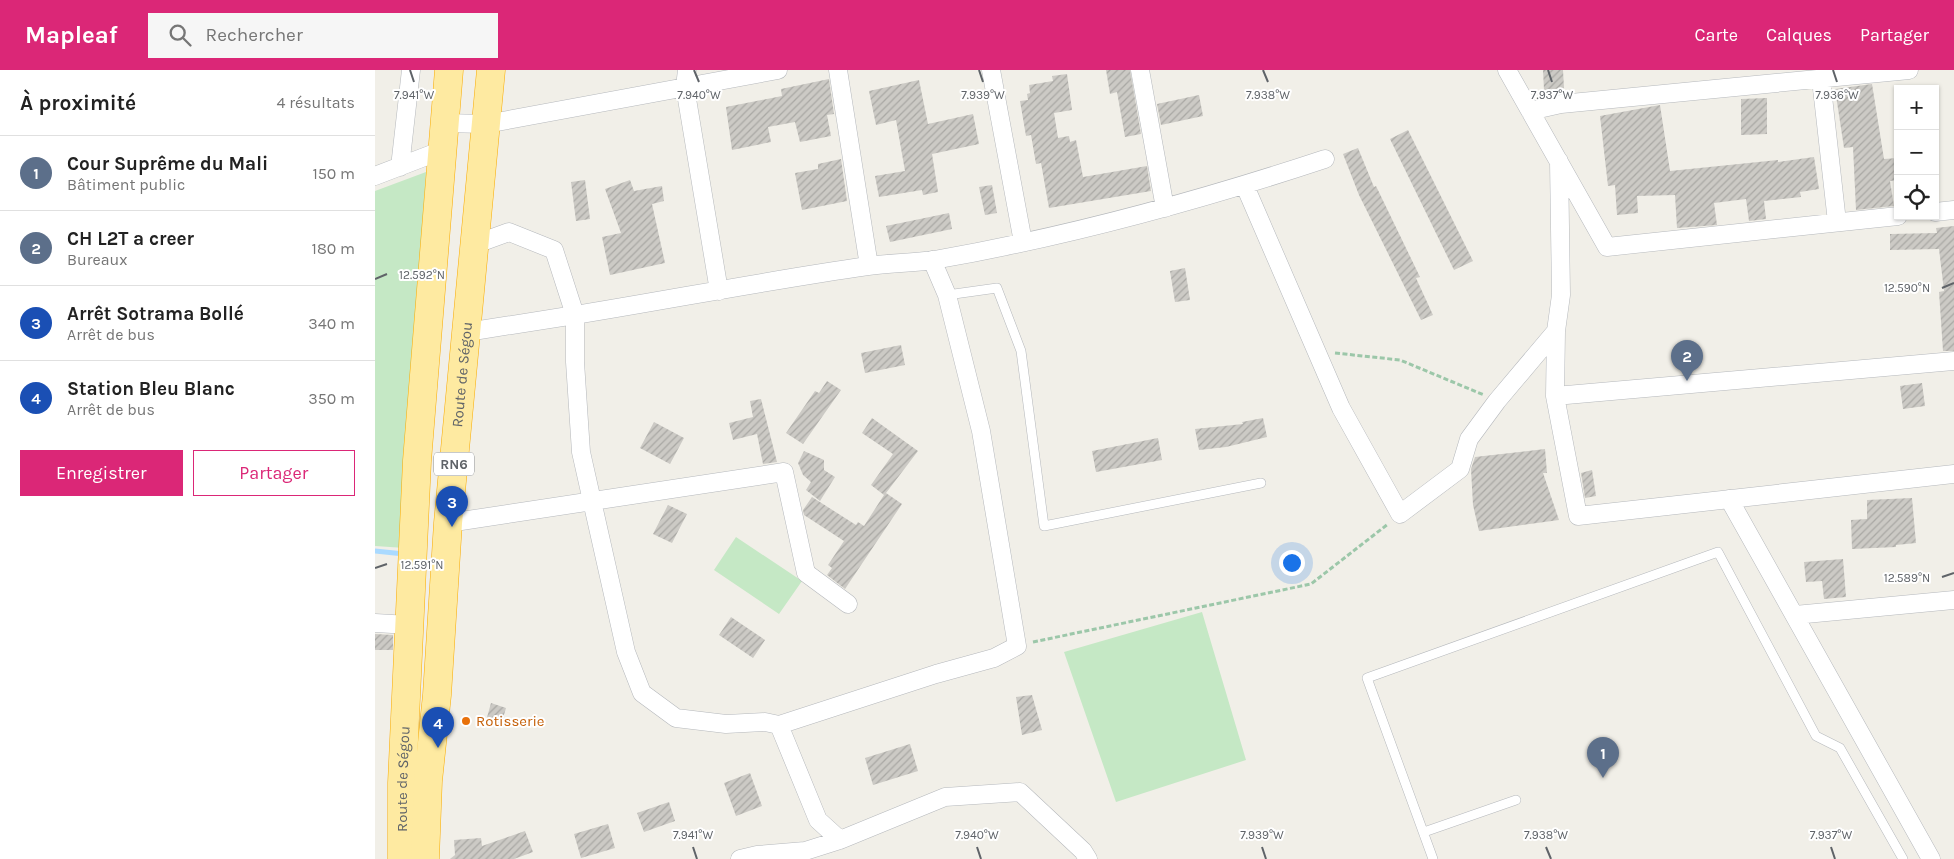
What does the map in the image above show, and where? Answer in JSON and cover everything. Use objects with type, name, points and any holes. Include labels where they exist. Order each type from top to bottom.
[{"type":"highway","name":"Route de Ségou","points":[[405,858],[402,782],[417,461],[440,150],[449,70]]},
{"type":"highway","name":"Route de Ségou","points":[[405,858],[427,781],[437,695],[448,522],[476,244],[491,70]]},
{"type":"street","points":[[400,167],[411,70]]},
{"type":"street","points":[[443,122],[486,124],[686,79],[778,70]]},
{"type":"street","points":[[837,70],[869,266]]},
{"type":"street","points":[[991,70],[1023,242]]},
{"type":"street","points":[[1141,70],[1165,208]]},
{"type":"street","points":[[1507,70],[1607,247],[1894,216]]},
{"type":"street","points":[[1530,111],[1561,104],[1785,76],[1821,78],[1909,70]]},
{"type":"street","points":[[1821,78],[1837,222]]},
{"type":"street","points":[[686,79],[719,291]]},
{"type":"street","points":[[375,176],[440,150]]},
{"type":"street","points":[[467,332],[869,266],[932,260],[1023,242],[1165,208],[1245,186],[1325,159]]},
{"type":"street","points":[[1559,161],[1561,296],[1556,331],[1555,396],[1578,516],[1954,474]]},
{"type":"street","points":[[1245,186],[1341,408],[1400,514],[1460,468],[1469,439],[1497,401],[1556,331]]},
{"type":"street","points":[[1939,212],[1954,210]]},
{"type":"street","points":[[476,244],[509,232],[554,250],[575,315],[575,362],[581,452],[626,652],[642,693],[676,718],[726,724],[765,722],[779,726],[936,674],[994,658],[1017,646],[981,431],[947,295],[932,260]]},
{"type":"street","points":[[1555,396],[1954,361]]},
{"type":"street","points":[[448,522],[593,502],[784,472],[806,573],[847,604]]},
{"type":"street","points":[[1729,499],[1931,859]]},
{"type":"street","points":[[1795,615],[1954,600]]},
{"type":"street","points":[[375,624],[409,625]]},
{"type":"street","points":[[779,726],[818,820],[840,840]]},
{"type":"street","points":[[740,859],[757,855],[805,851],[840,840],[945,797],[1020,792],[1083,851],[1088,859]]},
{"type":"lane","points":[[947,295],[997,288],[1021,351],[1044,526],[1261,483]]},
{"type":"lane","points":[[1433,859],[1367,678],[1718,552],[1816,736],[1841,748],[1903,859]]},
{"type":"lane","points":[[1424,832],[1516,800]]},
{"type":"path","points":[[1312,342],[1339,355],[1400,360],[1497,401]]},
{"type":"path","points":[[1017,646],[1311,584],[1400,514]]},
{"type":"green space","points":[[426,172],[405,548],[375,546],[375,191]]},
{"type":"green space","points":[[736,537],[802,581],[779,614],[714,570]]},
{"type":"green space","points":[[1202,612],[1246,760],[1116,802],[1064,652]]},
{"type":"building","points":[[1106,70],[1130,70],[1141,134],[1125,137],[1117,92],[1110,94]]},
{"type":"building","points":[[1543,70],[1563,70],[1564,88],[1544,90]]},
{"type":"building","points":[[1067,74],[1072,110],[1054,113],[1058,138],[1069,136],[1070,142],[1076,140],[1083,177],[1147,166],[1151,191],[1049,208],[1041,163],[1036,164],[1031,135],[1026,136],[1020,101],[1028,100],[1027,94],[1030,93],[1029,85],[1053,81],[1052,76]]},
{"type":"building","points":[[829,79],[834,114],[827,115],[831,136],[800,142],[795,122],[768,127],[771,142],[732,150],[726,107],[782,96],[781,89]]},
{"type":"building","points":[[919,80],[928,124],[973,114],[979,144],[932,154],[938,192],[923,195],[922,190],[879,197],[875,176],[905,171],[896,120],[876,125],[869,91]]},
{"type":"building","points":[[1872,84],[1884,159],[1894,158],[1894,180],[1890,181],[1894,206],[1856,210],[1853,147],[1844,148],[1835,89]]},
{"type":"building","points":[[1199,95],[1203,116],[1161,125],[1157,104]]},
{"type":"building","points":[[1767,98],[1767,134],[1741,135],[1741,99]]},
{"type":"building","points":[[1660,105],[1670,171],[1814,157],[1819,189],[1800,192],[1801,197],[1764,201],[1766,219],[1749,221],[1746,199],[1714,203],[1717,225],[1677,228],[1675,195],[1637,196],[1638,213],[1617,215],[1615,185],[1608,186],[1600,116]]},
{"type":"building","points":[[1408,130],[1473,261],[1454,270],[1390,139]]},
{"type":"building","points":[[1358,148],[1374,187],[1376,186],[1420,277],[1416,278],[1433,315],[1421,320],[1359,195],[1343,154]]},
{"type":"building","points":[[841,159],[847,201],[802,210],[795,173],[818,169],[818,164]]},
{"type":"building","points":[[585,180],[590,219],[576,221],[571,182]]},
{"type":"building","points":[[630,180],[634,191],[662,186],[664,201],[652,204],[665,263],[610,275],[602,237],[621,233],[605,189]]},
{"type":"building","points":[[992,185],[997,213],[985,215],[979,187]]},
{"type":"building","points":[[949,213],[952,229],[890,242],[886,226]]},
{"type":"building","points":[[1954,226],[1954,351],[1943,351],[1939,292],[1944,291],[1939,249],[1890,250],[1890,234],[1937,233],[1936,228]]},
{"type":"building","points":[[1185,268],[1190,300],[1175,302],[1170,271]]},
{"type":"building","points":[[901,345],[905,365],[865,373],[861,353]]},
{"type":"building","points":[[827,381],[841,390],[803,444],[786,433],[815,391],[819,393]]},
{"type":"building","points":[[1922,383],[1925,406],[1903,409],[1900,386]]},
{"type":"building","points":[[761,399],[777,462],[763,464],[757,434],[733,440],[729,423],[753,417],[750,401]]},
{"type":"building","points":[[872,418],[918,451],[886,493],[902,504],[845,589],[827,575],[832,568],[828,565],[844,541],[804,515],[803,510],[812,497],[856,525],[858,522],[864,526],[884,495],[871,485],[893,454],[862,433]]},
{"type":"building","points":[[1263,418],[1267,437],[1226,447],[1199,450],[1195,429],[1243,424],[1242,422]]},
{"type":"building","points":[[654,422],[684,438],[670,464],[640,448]]},
{"type":"building","points":[[1158,438],[1162,460],[1096,472],[1092,451]]},
{"type":"building","points":[[1545,449],[1547,473],[1543,473],[1559,520],[1479,531],[1473,505],[1471,469],[1475,457]]},
{"type":"building","points":[[804,451],[824,460],[824,470],[835,477],[820,501],[806,490],[811,482],[803,475],[798,463]]},
{"type":"building","points":[[1592,470],[1596,496],[1585,498],[1581,473]]},
{"type":"building","points":[[1912,498],[1916,543],[1896,545],[1896,547],[1852,549],[1851,520],[1867,519],[1867,500]]},
{"type":"building","points":[[668,505],[687,514],[672,543],[653,534]]},
{"type":"building","points":[[1843,559],[1846,597],[1824,599],[1822,581],[1806,582],[1804,562]]},
{"type":"building","points":[[731,617],[765,640],[753,658],[719,635]]},
{"type":"building","points":[[375,634],[393,635],[393,650],[375,650]]},
{"type":"building","points":[[1032,695],[1042,730],[1022,735],[1016,697]]},
{"type":"building","points":[[491,703],[506,708],[501,725],[486,721]]},
{"type":"building","points":[[910,744],[918,771],[873,785],[865,758]]},
{"type":"building","points":[[750,773],[762,806],[736,816],[724,783]]},
{"type":"building","points":[[669,802],[675,821],[644,832],[637,813]]},
{"type":"building","points":[[608,824],[615,848],[581,858],[574,834]]},
{"type":"building","points":[[525,831],[533,852],[514,859],[450,859],[455,855],[454,840],[481,838],[482,846]]},
{"type":"waterway","points":[[375,551],[404,554]]},
{"type":"place","name":"CH L2T a creer","points":[[1687,381]]},
{"type":"place","name":"Arrêt Sotrama Bollé","points":[[452,527]]},
{"type":"place","name":"Rotisserie","points":[[466,721]]},
{"type":"place","name":"Station Bleu Blanc","points":[[438,748]]},
{"type":"place","name":"Cour Suprême du Mali","points":[[1603,778]]}]
